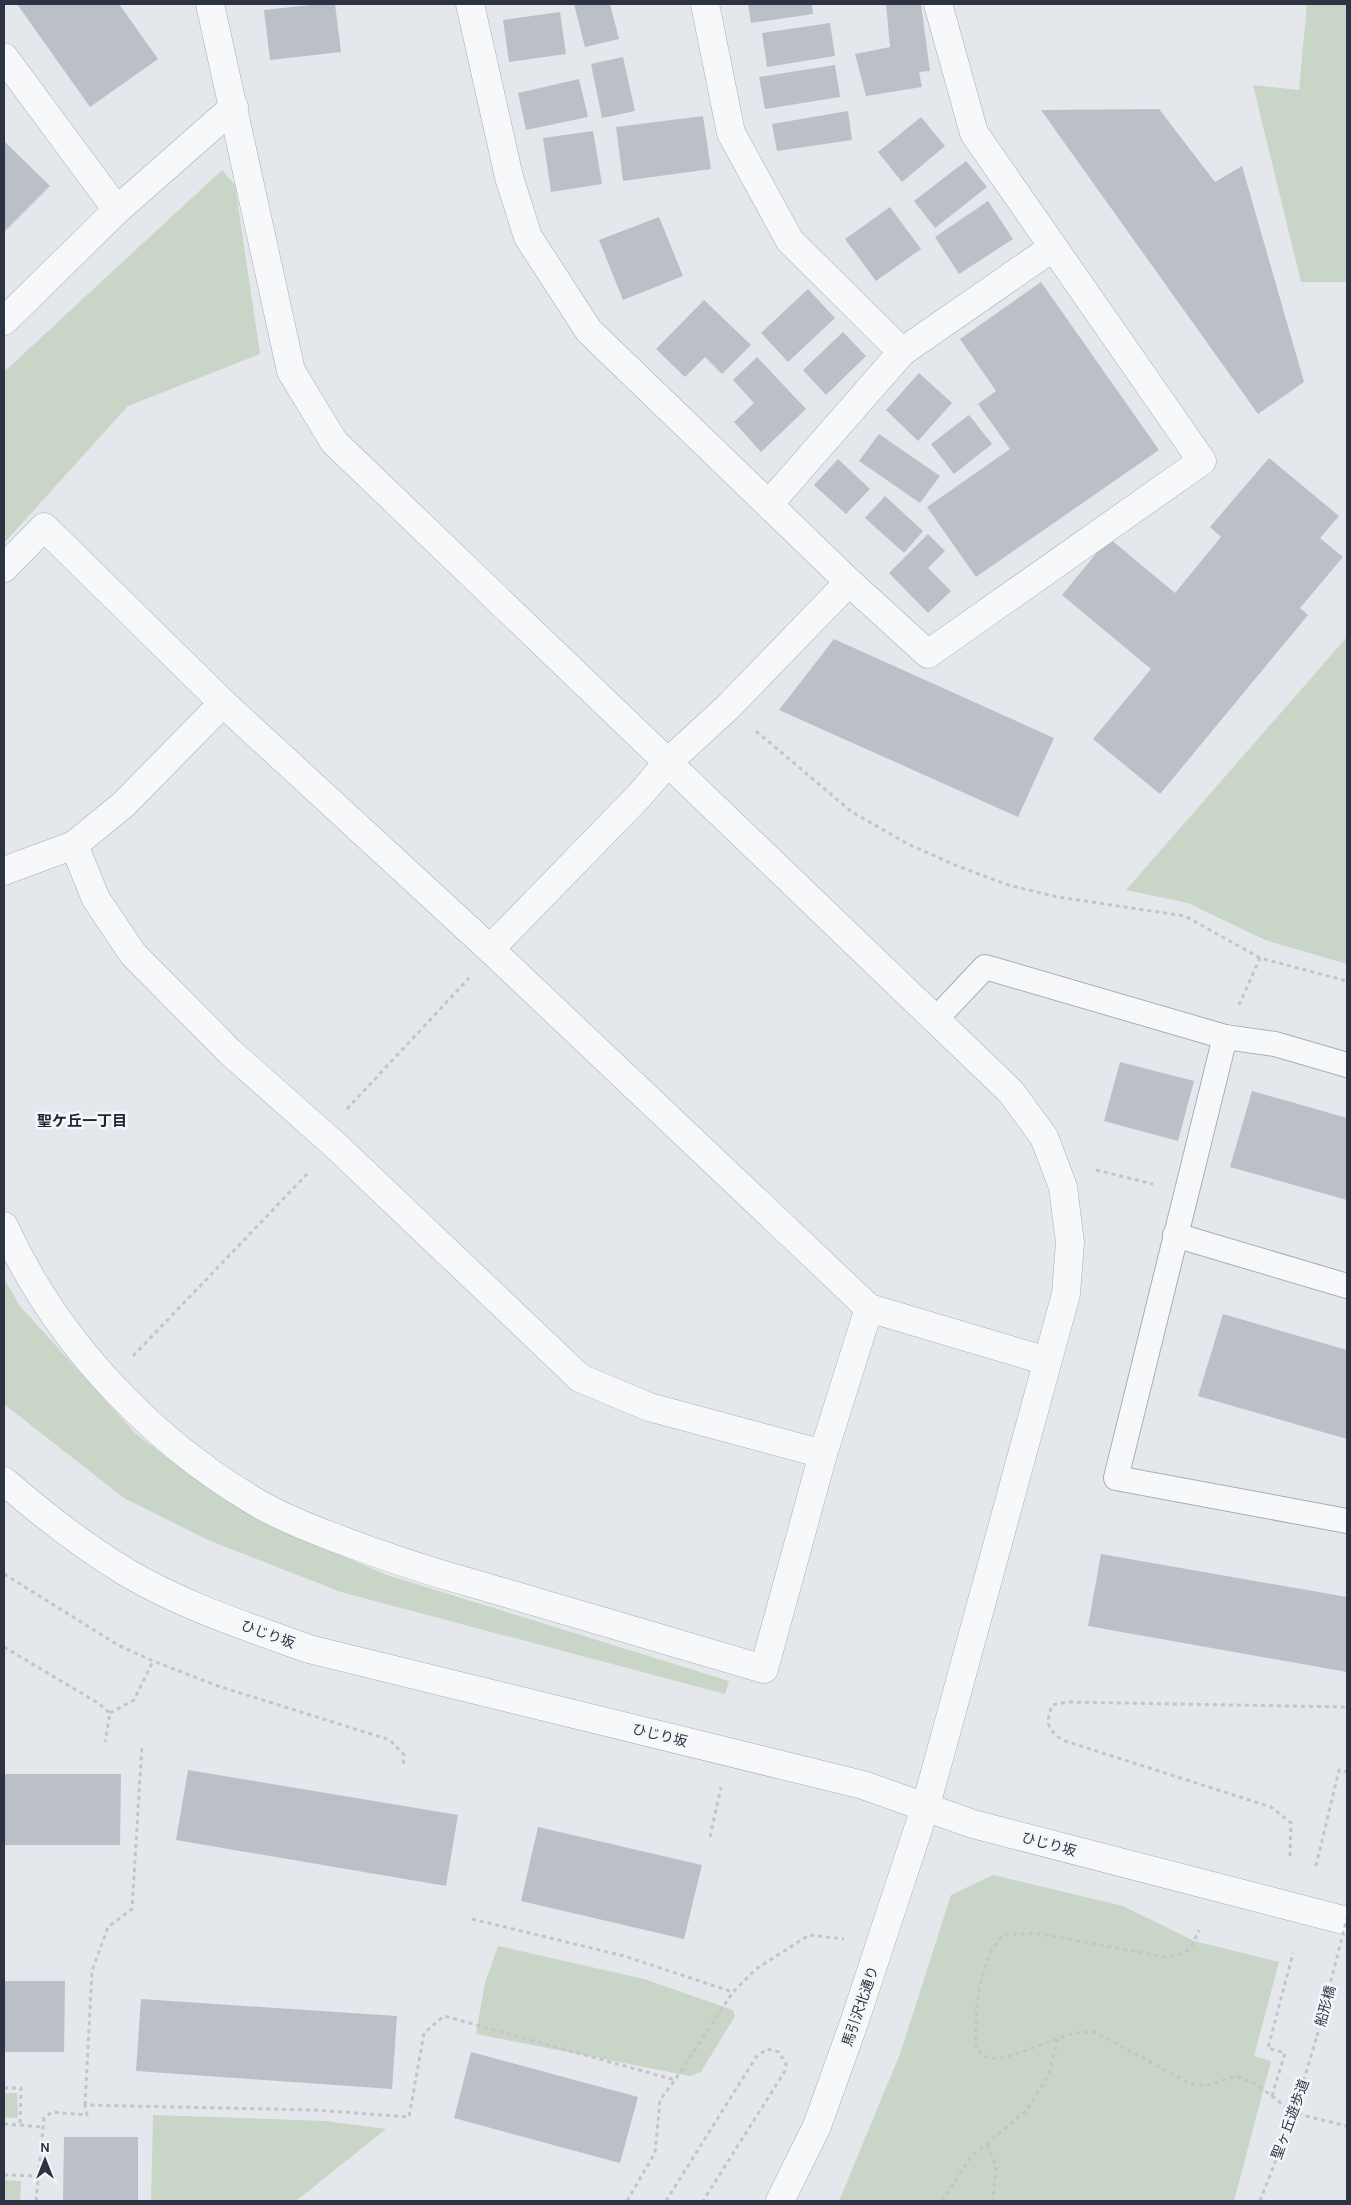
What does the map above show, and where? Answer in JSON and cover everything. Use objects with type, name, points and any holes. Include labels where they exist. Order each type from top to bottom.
[{"type":"street","name":"馬引沢北通り","points":[[210,4],[291,371],[334,442],[1012,1092],[1044,1137],[1063,1187],[1070,1242],[1066,1294],[926,1805],[856,2020],[820,2117],[780,2201]]},
{"type":"street","points":[[470,4],[509,177],[528,237],[589,331],[849,582],[928,654],[1202,461],[1052,248],[974,133],[938,4]]},
{"type":"street","points":[[706,4],[731,133],[790,241],[902,352]]},
{"type":"street","points":[[4,58],[117,210]]},
{"type":"street","points":[[4,321],[117,210],[234,107]]},
{"type":"street","points":[[769,504],[902,352],[1052,248]]},
{"type":"street","points":[[4,568],[44,527],[223,703],[490,950],[869,1308],[1047,1361]]},
{"type":"street","points":[[490,950],[640,795],[667,763],[728,707],[849,582]]},
{"type":"street","points":[[4,871],[74,845],[124,804],[223,703]]},
{"type":"street","points":[[74,845],[96,899],[133,954],[230,1052],[329,1140],[580,1378],[650,1407],[824,1454]]},
{"type":"street","points":[[4,1226],[14,1248],[47,1302],[74,1341],[108,1382],[156,1429],[214,1475],[255,1502],[296,1523],[398,1562],[764,1669],[824,1454],[869,1308]]},
{"type":"street","name":"ひじり坂","points":[[4,1481],[44,1516],[127,1572],[240,1625],[309,1649],[863,1785],[926,1805],[973,1824],[1347,1920]]},
{"type":"lane","points":[[935,1020],[985,967],[1225,1038],[1275,1044],[1347,1065]]},
{"type":"lane","points":[[1225,1038],[1116,1478],[1347,1521]]},
{"type":"lane","points":[[1175,1235],[1347,1286]]},
{"type":"path","points":[[728,707],[852,812],[908,844],[1008,885],[1058,897],[1185,916],[1260,958],[1347,981]]},
{"type":"path","points":[[108,1382],[329,1140],[477,970],[490,950]]},
{"type":"path","points":[[1225,1038],[1260,958]]},
{"type":"path","points":[[1093,1169],[1158,1185]]},
{"type":"path","points":[[4,1574],[118,1645],[153,1661],[218,1686],[390,1740],[404,1754],[402,1766]]},
{"type":"path","points":[[4,1647],[98,1703],[110,1713]]},
{"type":"path","points":[[110,1713],[134,1700],[153,1661]]},
{"type":"path","points":[[1290,1856],[1291,1823],[1271,1808],[1062,1740],[1050,1730],[1047,1720],[1052,1705],[1068,1702],[1347,1707]]},
{"type":"path","points":[[105,1742],[110,1713]]},
{"type":"path","points":[[36,2201],[44,2118],[52,2112],[87,2116],[92,1971],[108,1927],[132,1908],[142,1745]]},
{"type":"path","points":[[1316,1866],[1339,1770],[1347,1772]]},
{"type":"path","points":[[710,1837],[721,1787]]},
{"type":"path","points":[[472,1919],[624,1956],[733,1992]]},
{"type":"path","name":"船形橋","points":[[1317,2036],[1347,1920]]},
{"type":"path","points":[[1199,1930],[1191,1948],[1182,1955],[1166,1957],[1035,1933],[1002,1935],[993,1946],[984,1968],[975,2021],[976,2048],[986,2057],[1000,2059],[1043,2042],[1075,2033],[1094,2032],[1189,2083],[1205,2086],[1236,2076],[1256,2084],[1294,2113],[1347,2126]]},
{"type":"path","points":[[627,2201],[654,2153],[660,2100],[733,1992],[756,1969],[809,1935],[852,1940]]},
{"type":"path","points":[[1272,2096],[1285,2053],[1268,2048],[1293,1953]]},
{"type":"path","points":[[86,2105],[315,2110],[409,2117],[424,2033],[444,2016],[675,2080]]},
{"type":"path","name":"聖ヶ丘遊歩道","points":[[1260,2201],[1294,2113],[1317,2036]]},
{"type":"path","points":[[942,2201],[971,2157],[1027,2110],[1042,2089],[1049,2074],[1058,2038]]},
{"type":"path","points":[[666,2201],[756,2057],[767,2050],[779,2052],[786,2064],[785,2071],[704,2201]]},
{"type":"path","points":[[4,2088],[22,2088],[20,2124]]},
{"type":"path","points":[[4,2124],[43,2127]]},
{"type":"path","points":[[987,2145],[996,2166],[993,2201]]},
{"type":"path","points":[[4,2176],[38,2176]]},
{"type":"green space","points":[[1307,4],[1347,4],[1347,282],[1301,282],[1253,85],[1299,90]]},
{"type":"green space","points":[[222,170],[235,185],[260,354],[128,406],[4,543],[4,372]]},
{"type":"green space","points":[[1347,637],[1347,964],[1265,940],[1188,903],[1126,890]]},
{"type":"green space","points":[[4,1278],[19,1305],[135,1433],[179,1467],[242,1508],[296,1536],[387,1575],[729,1681],[725,1694],[341,1592],[208,1540],[124,1498],[4,1404]]},
{"type":"green space","points":[[993,1875],[1123,1906],[1194,1941],[1279,1962],[1254,2056],[1271,2061],[1234,2201],[839,2201],[900,2054],[951,1895]]},
{"type":"green space","points":[[498,1946],[644,1979],[733,2010],[735,2016],[701,2072],[690,2076],[476,2034],[485,1983]]},
{"type":"green space","points":[[4,2093],[17,2093],[18,2118],[4,2117]]},
{"type":"green space","points":[[153,2115],[325,2121],[386,2129],[296,2201],[151,2201]]},
{"type":"green space","points":[[4,2180],[21,2181],[20,2200],[4,2200]]},
{"type":"building","points":[[17,4],[119,4],[158,59],[90,107]]},
{"type":"building","points":[[335,4],[341,52],[270,60],[264,10]]},
{"type":"building","points":[[574,4],[610,4],[619,39],[585,47]]},
{"type":"building","points":[[748,4],[812,4],[813,14],[751,23]]},
{"type":"building","points":[[886,4],[921,4],[930,71],[919,72],[922,87],[866,96],[855,54],[890,47]]},
{"type":"building","points":[[560,12],[566,54],[509,62],[503,20]]},
{"type":"building","points":[[830,23],[835,56],[767,67],[762,33]]},
{"type":"building","points":[[623,57],[635,111],[602,118],[591,64]]},
{"type":"building","points":[[835,65],[840,97],[765,109],[759,77]]},
{"type":"building","points":[[579,79],[588,117],[526,130],[518,93]]},
{"type":"building","points":[[1159,109],[1215,182],[1242,166],[1304,382],[1258,414],[1041,110]]},
{"type":"building","points":[[848,111],[852,140],[777,151],[772,124]]},
{"type":"building","points":[[703,116],[711,169],[623,181],[616,127]]},
{"type":"building","points":[[921,117],[945,146],[902,182],[878,152]]},
{"type":"building","points":[[593,131],[602,184],[551,192],[543,138]]},
{"type":"building","points":[[4,141],[50,186],[4,232]]},
{"type":"building","points":[[966,161],[987,187],[935,228],[914,201]]},
{"type":"building","points":[[988,201],[1013,239],[959,274],[935,237]]},
{"type":"building","points":[[890,207],[921,249],[876,281],[845,239]]},
{"type":"building","points":[[659,217],[683,276],[623,300],[599,240]]},
{"type":"building","points":[[1041,282],[1159,450],[976,577],[927,507],[1010,449],[978,404],[996,391],[960,339]]},
{"type":"building","points":[[808,289],[835,318],[788,362],[761,333]]},
{"type":"building","points":[[704,300],[751,345],[722,374],[705,357],[685,377],[656,349]]},
{"type":"building","points":[[843,332],[866,356],[826,395],[803,370]]},
{"type":"building","points":[[757,357],[806,409],[761,452],[734,422],[754,403],[733,380]]},
{"type":"building","points":[[919,373],[952,403],[918,441],[886,410]]},
{"type":"building","points":[[969,415],[992,444],[954,474],[931,444]]},
{"type":"building","points":[[879,434],[940,476],[920,503],[859,461]]},
{"type":"building","points":[[1269,458],[1339,516],[1320,538],[1343,557],[1300,608],[1308,615],[1160,794],[1093,739],[1151,669],[1062,595],[1109,538],[1175,593],[1221,537],[1210,527]]},
{"type":"building","points":[[838,459],[870,489],[846,514],[814,485]]},
{"type":"building","points":[[885,496],[923,531],[904,553],[865,518]]},
{"type":"building","points":[[928,534],[945,551],[928,568],[951,591],[928,613],[889,573]]},
{"type":"building","points":[[834,639],[1054,738],[1018,817],[779,710]]},
{"type":"building","points":[[1120,1062],[1194,1081],[1178,1141],[1104,1121]]},
{"type":"building","points":[[1252,1091],[1347,1118],[1347,1200],[1230,1167]]},
{"type":"building","points":[[1223,1314],[1347,1350],[1347,1439],[1198,1396]]},
{"type":"building","points":[[1101,1554],[1347,1597],[1347,1672],[1088,1626]]},
{"type":"building","points":[[188,1770],[458,1815],[446,1886],[176,1840]]},
{"type":"building","points":[[4,1774],[121,1774],[120,1845],[4,1845]]},
{"type":"building","points":[[538,1827],[702,1865],[684,1939],[521,1901]]},
{"type":"building","points":[[4,1981],[65,1981],[64,2052],[4,2052]]},
{"type":"building","points":[[141,1999],[397,2016],[392,2089],[136,2071]]},
{"type":"building","points":[[471,2052],[638,2097],[620,2163],[454,2118]]},
{"type":"building","points":[[64,2137],[138,2137],[138,2201],[63,2201]]},
{"type":"district","name":"聖ケ丘一丁目","points":[[82,1121]]}]
